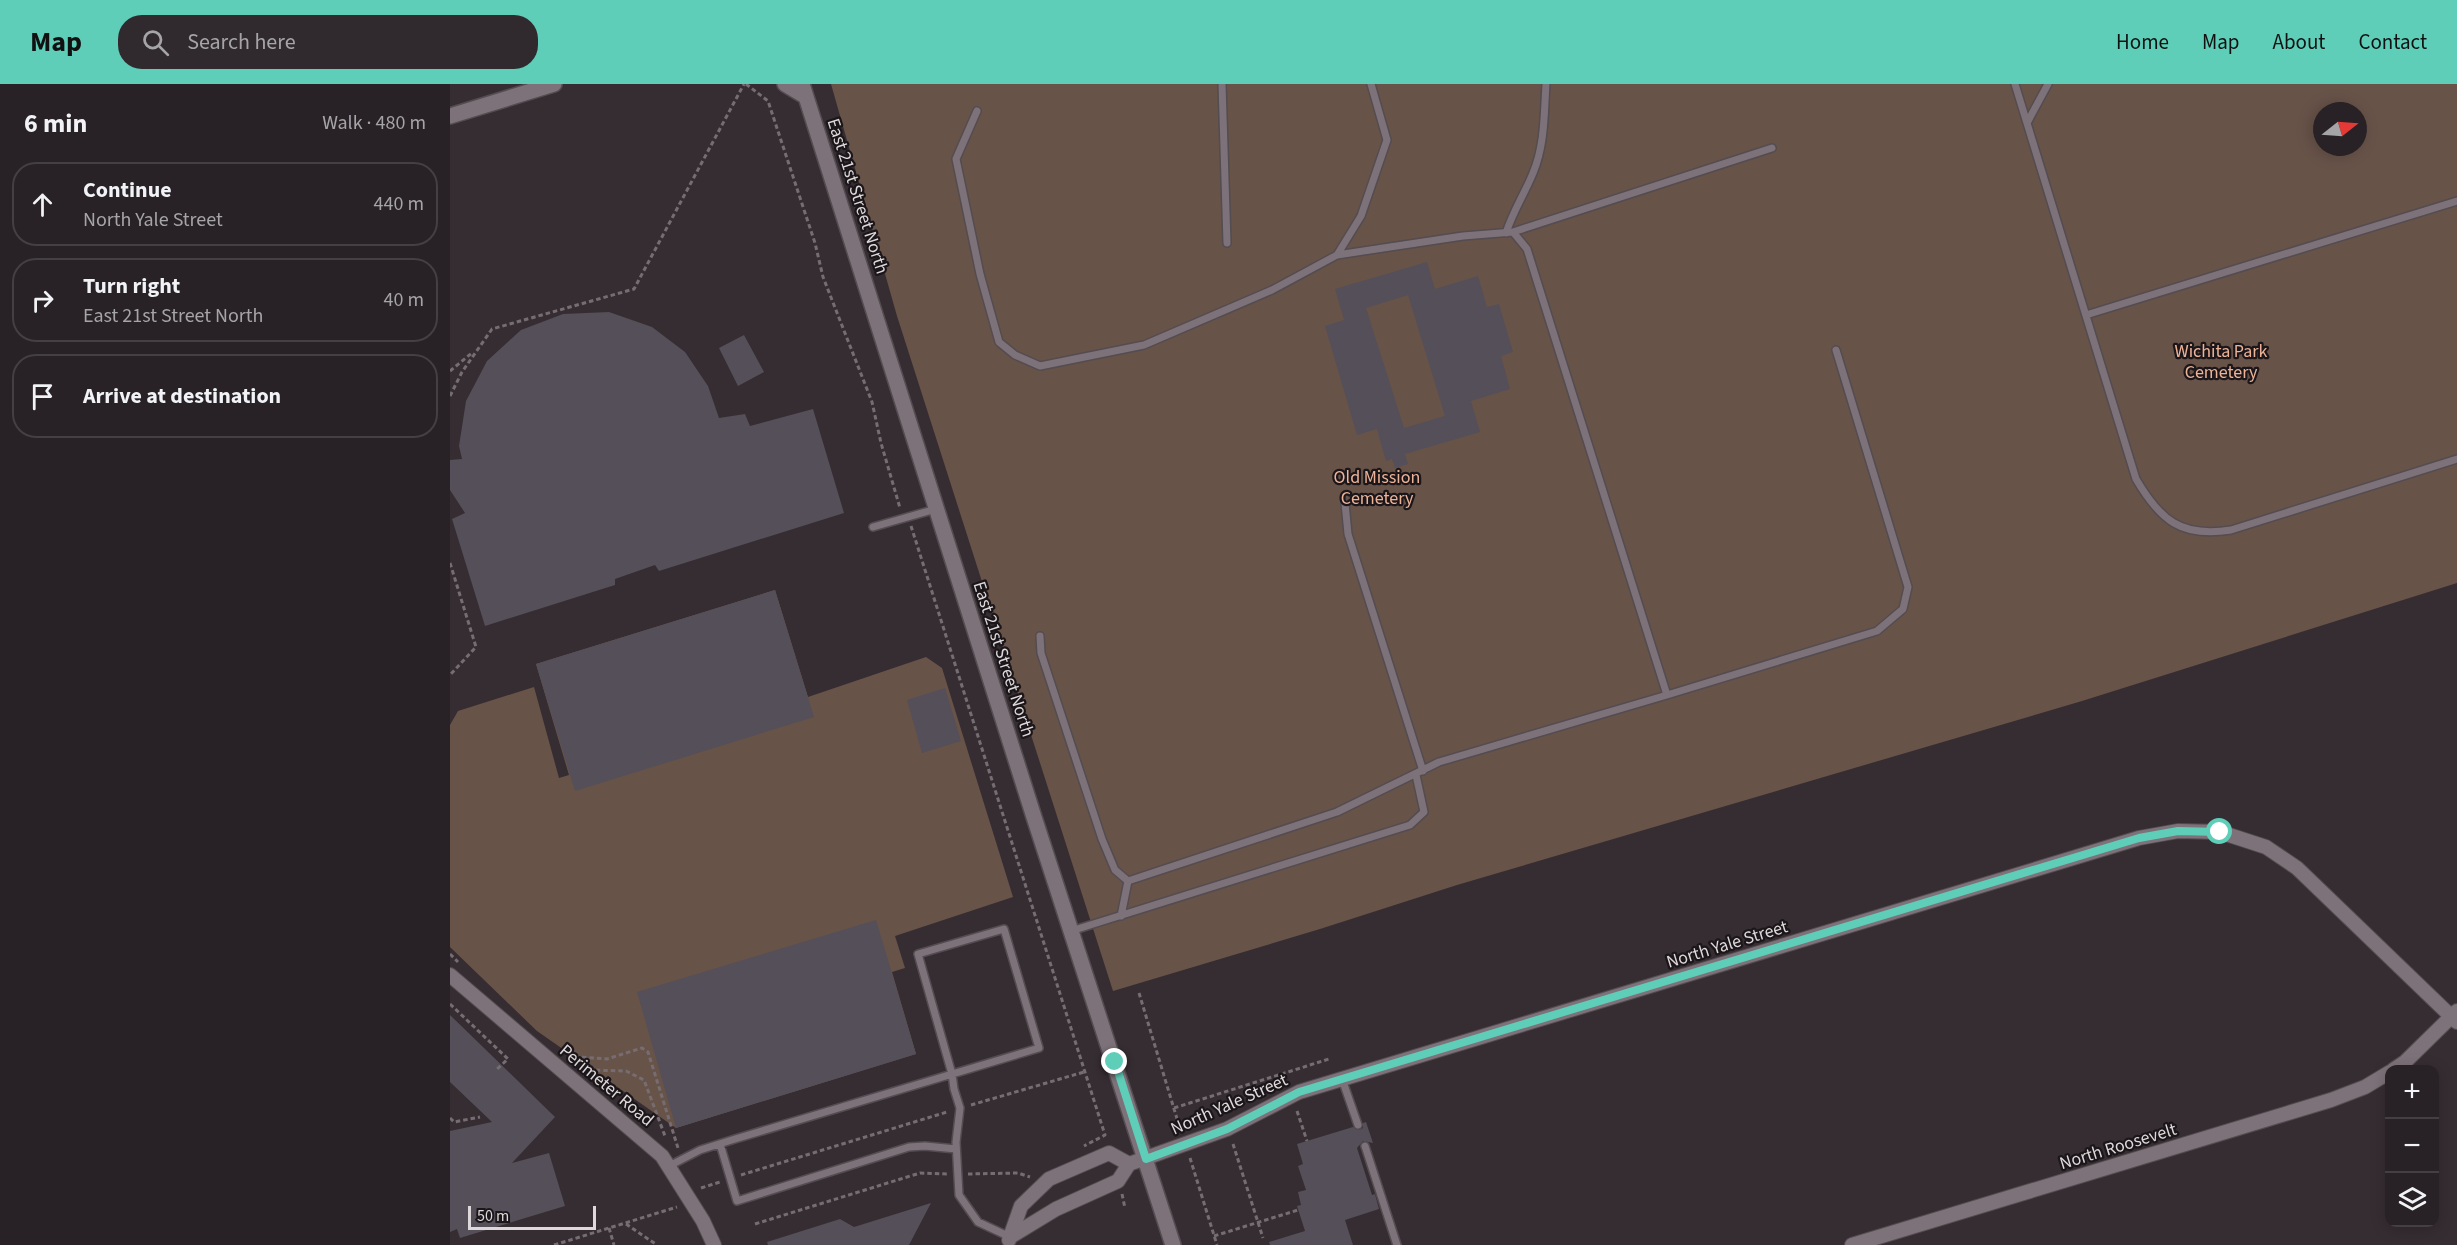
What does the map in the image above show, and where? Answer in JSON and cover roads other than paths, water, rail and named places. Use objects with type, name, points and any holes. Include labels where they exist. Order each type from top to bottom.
[{"type":"main road","points":[[785,84],[804,90]]},
{"type":"main road","points":[[450,116],[547,85]]},
{"type":"main road","name":"East 21st Street North","points":[[804,90],[1173,1245]]},
{"type":"street","name":"North Yale Street","points":[[1009,1241],[1056,1209],[1118,1180],[1129,1164],[1227,1129],[1299,1092],[2139,838],[2178,831],[2220,832],[2266,846],[2297,868],[2455,1016]]},
{"type":"street","name":"Perimeter Road","points":[[450,975],[662,1156],[703,1221],[714,1245]]},
{"type":"street","name":"North Roosevelt","points":[[2400,1065],[2455,1016]]},
{"type":"street","name":"North Roosevelt","points":[[1852,1245],[2331,1100],[2365,1087],[2385,1075]]},
{"type":"street","points":[[1009,1241],[1021,1206],[1049,1179],[1109,1153],[1129,1164]]},
{"type":"lane","points":[[1222,84],[1227,243]]},
{"type":"lane","points":[[1337,255],[1361,216],[1387,140],[1371,84]]},
{"type":"lane","points":[[1546,84],[1543,133],[1534,171],[1511,215],[1510,233],[1527,249],[1667,694]]},
{"type":"lane","points":[[2015,84],[2136,479],[2159,513],[2181,527],[2193,531],[2211,533],[2230,530],[2457,459]]},
{"type":"lane","points":[[2026,123],[2048,84]]},
{"type":"lane","points":[[976,111],[956,159],[980,274],[999,342],[1015,355],[1040,366],[1144,345],[1272,290],[1337,255],[1463,236],[1510,233],[1772,148]]},
{"type":"lane","points":[[2086,315],[2457,201]]},
{"type":"lane","points":[[1128,881],[1337,812],[1438,762],[1877,631],[1903,609],[1908,587],[1836,350]]},
{"type":"lane","points":[[1071,931],[1410,825],[1424,812],[1419,773],[1348,534],[1344,503]]},
{"type":"lane","points":[[873,527],[936,509]]},
{"type":"lane","points":[[1040,636],[1041,653],[1102,839],[1115,870],[1128,881]]},
{"type":"lane","points":[[1121,916],[1128,881]]},
{"type":"lane","points":[[669,1166],[700,1150],[952,1074],[1039,1048],[1004,929],[918,954],[952,1074],[960,1108],[956,1149],[959,1195],[978,1222],[1009,1241]]},
{"type":"lane","points":[[1342,1079],[1358,1125]]},
{"type":"lane","points":[[720,1144],[737,1201],[909,1147],[956,1149]]},
{"type":"lane","points":[[1365,1146],[1397,1245]]},
{"type":"park label","name":"Wichita Park Cemetery","points":[[2221,361]]},
{"type":"park label","name":"Old Mission Cemetery","points":[[1377,487]]}]
